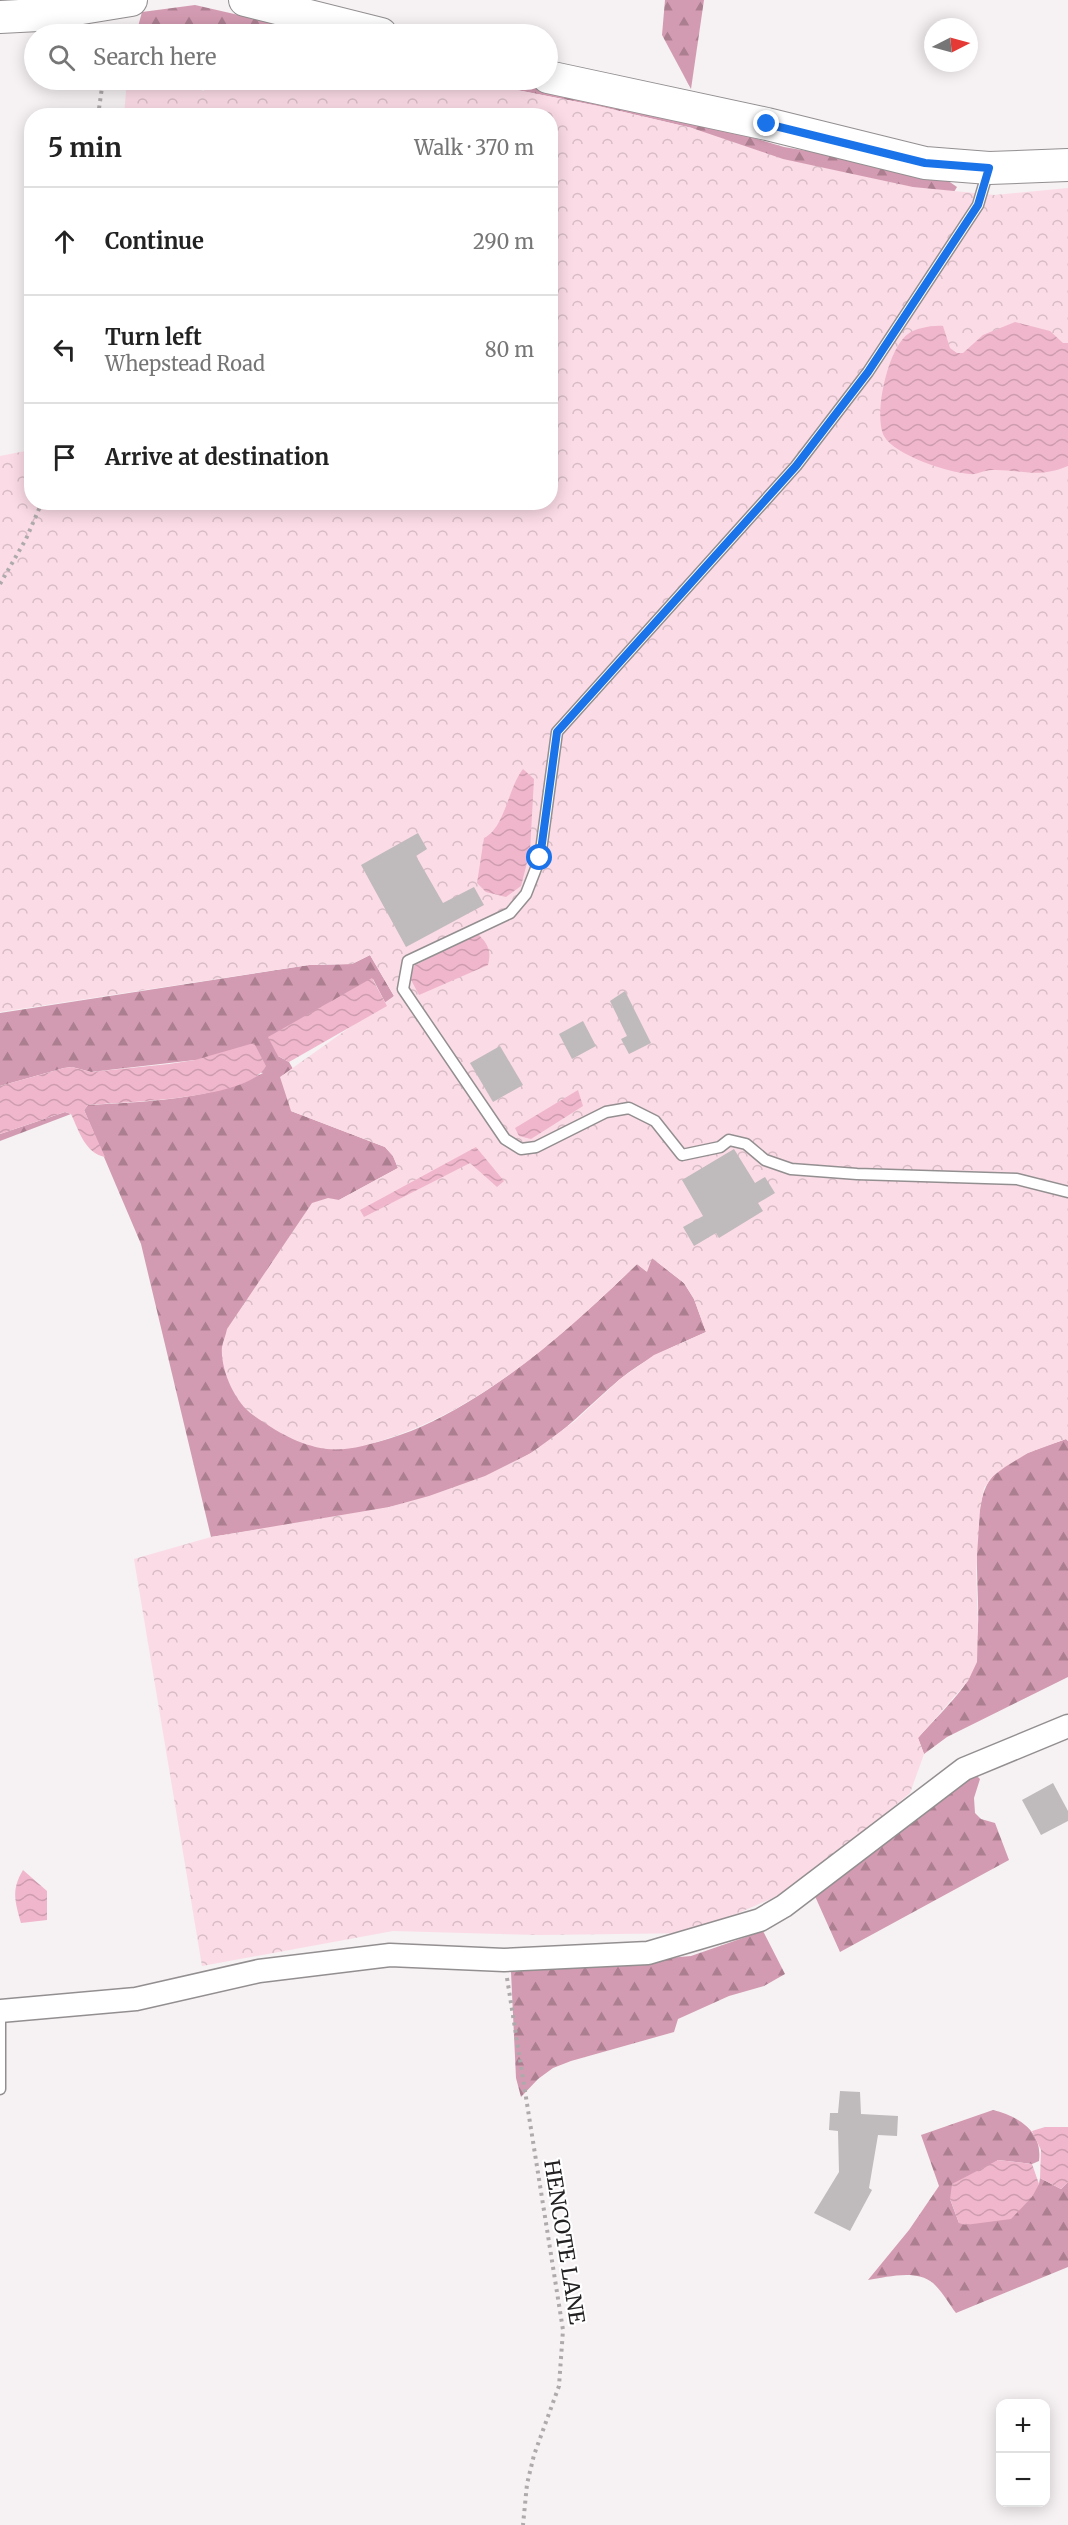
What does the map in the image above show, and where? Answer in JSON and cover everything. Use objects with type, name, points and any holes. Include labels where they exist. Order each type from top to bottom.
[{"type":"main road","points":[[0,17],[39,15],[131,0]]},
{"type":"main road","points":[[245,0],[341,24]]},
{"type":"main road","points":[[558,79],[767,124],[925,163],[989,168],[1068,165]]},
{"type":"street","points":[[0,2011],[136,1999],[259,1971],[390,1955],[504,1960],[648,1953],[760,1920],[784,1906],[964,1769],[1068,1726]]},
{"type":"lane","points":[[989,168],[978,205],[868,372],[796,466],[557,732],[540,858],[526,894],[510,913],[408,961],[403,989],[505,1139],[521,1149],[536,1147],[606,1112],[629,1108],[655,1121],[682,1155],[720,1147],[729,1140],[746,1144],[765,1160],[791,1169],[857,1174],[1017,1179],[1068,1192]]},
{"type":"lane","points":[[0,2011],[0,2089]]},
{"type":"path","points":[[100,108],[102,90]]},
{"type":"path","points":[[0,584],[26,538],[38,510]]},
{"type":"path","name":"HENCOTE LANE","points":[[504,1960],[563,2330],[559,2386],[534,2455],[523,2525]]},
{"type":"green space","points":[[665,0],[704,0],[691,89],[662,35]]},
{"type":"green space","points":[[195,5],[278,24],[139,24],[142,12]]},
{"type":"green space","points":[[126,90],[517,90],[692,128],[783,159],[913,187],[995,195],[1068,188],[1068,1441],[1066,1439],[1028,1453],[993,1476],[984,1488],[980,1510],[976,1571],[977,1662],[968,1681],[918,1738],[924,1754],[910,1793],[800,1886],[693,1933],[540,1935],[393,1931],[202,1966],[134,1559],[211,1537],[389,1507],[429,1496],[485,1476],[531,1453],[575,1421],[620,1379],[654,1355],[706,1332],[694,1299],[684,1283],[652,1258],[647,1272],[637,1264],[552,1341],[491,1387],[459,1407],[425,1424],[358,1447],[327,1449],[297,1441],[246,1410],[226,1375],[222,1347],[227,1329],[312,1203],[328,1198],[339,1200],[398,1168],[393,1156],[385,1147],[291,1111],[280,1077],[394,996],[370,955],[352,964],[309,965],[0,1012],[0,456],[24,451],[24,510],[558,510],[558,108],[125,108]]},
{"type":"green space","points":[[517,90],[558,90],[696,121],[784,147],[873,162],[944,178],[957,187],[905,273],[692,128]]},
{"type":"green space","points":[[370,955],[394,996],[387,1006],[373,979],[278,1056],[289,1062],[293,1069],[291,1111],[385,1147],[393,1156],[398,1168],[339,1200],[333,1200],[313,1446],[356,1446],[400,1435],[445,1415],[489,1388],[531,1358],[571,1325],[637,1264],[646,1271],[652,1258],[684,1283],[694,1299],[706,1332],[639,1365],[554,1437],[495,1473],[456,1488],[376,1510],[211,1537],[141,1244],[84,1110],[88,1105],[177,1098],[199,1094],[221,1089],[263,1073],[195,1060],[91,1072],[72,1067],[64,1068],[0,1086],[0,1013],[309,965],[352,964]]},
{"type":"green space","points":[[65,1112],[71,1114],[0,1141],[0,1134]]},
{"type":"green space","points":[[1066,1439],[1068,1441],[1068,1677],[947,1737],[924,1754],[918,1738],[960,1692],[968,1679],[972,1666],[978,1625],[978,1525],[985,1488],[993,1476],[1008,1463],[1027,1453]]},
{"type":"green space","points":[[975,1774],[980,1779],[974,1798],[975,1813],[981,1819],[995,1823],[1009,1860],[840,1952],[814,1894]]},
{"type":"green space","points":[[763,1931],[785,1974],[764,1986],[729,1996],[678,2019],[674,2032],[553,2068],[538,2079],[521,2097],[516,2078],[511,1972],[691,1956]]},
{"type":"green space","points":[[993,2110],[1011,2116],[1027,2126],[1037,2141],[1039,2161],[1032,2164],[998,2160],[950,2199],[959,2223],[1039,2184],[1040,2178],[1061,2189],[1068,2182],[1068,2267],[956,2313],[933,2283],[918,2276],[902,2275],[868,2280],[909,2230],[939,2186],[921,2135]]},
{"type":"water","points":[[1015,322],[1050,331],[1063,343],[1068,343],[1068,466],[1038,473],[992,470],[973,474],[961,473],[923,462],[890,443],[884,436],[881,426],[881,398],[894,353],[908,334],[925,327],[943,326],[950,348],[957,353],[963,353],[983,335]]},
{"type":"water","points":[[523,769],[534,779],[530,851],[521,886],[506,897],[486,892],[477,883],[484,838],[497,826]]},
{"type":"water","points":[[477,933],[488,947],[488,965],[419,995],[410,978],[414,966]]},
{"type":"water","points":[[372,978],[387,1006],[289,1062],[278,1056],[268,1037]]},
{"type":"water","points":[[254,1043],[266,1066],[255,1077],[236,1086],[184,1097],[88,1105],[84,1110],[105,1157],[92,1151],[80,1134],[71,1114],[65,1112],[0,1134],[0,1086],[64,1068],[72,1067],[91,1072],[169,1064],[195,1060]]},
{"type":"water","points":[[578,1090],[583,1106],[531,1139],[519,1136],[515,1128]]},
{"type":"water","points":[[476,1147],[504,1181],[497,1187],[470,1163],[364,1217],[360,1210]]},
{"type":"water","points":[[23,1870],[47,1891],[47,1920],[21,1923],[15,1896]]},
{"type":"water","points":[[1045,2127],[1068,2127],[1068,2182],[1061,2189],[1040,2178],[1041,2150],[1032,2131]]},
{"type":"water","points":[[998,2160],[1032,2164],[1039,2184],[1032,2197],[1011,2219],[965,2225],[959,2223],[950,2199],[952,2184]]},
{"type":"building","points":[[418,833],[427,849],[416,856],[443,903],[474,887],[484,905],[406,947],[361,865]]},
{"type":"building","points":[[625,991],[651,1043],[629,1054],[621,1039],[627,1036],[610,1001]]},
{"type":"building","points":[[583,1021],[596,1046],[572,1059],[559,1034]]},
{"type":"building","points":[[500,1046],[523,1085],[493,1102],[470,1063]]},
{"type":"building","points":[[734,1149],[755,1183],[765,1177],[775,1193],[758,1203],[763,1211],[719,1238],[716,1233],[694,1246],[683,1227],[703,1216],[682,1180]]},
{"type":"building","points":[[1053,1783],[1068,1811],[1068,1821],[1041,1835],[1022,1800]]},
{"type":"building","points":[[840,2091],[860,2092],[861,2114],[898,2116],[897,2136],[878,2135],[869,2188],[872,2190],[850,2231],[814,2213],[839,2172],[838,2131],[829,2130],[830,2113],[838,2113]]},
{"type":"route","points":[[540,858],[557,732],[796,466],[868,372],[978,205],[989,168],[925,163],[767,124]]}]
